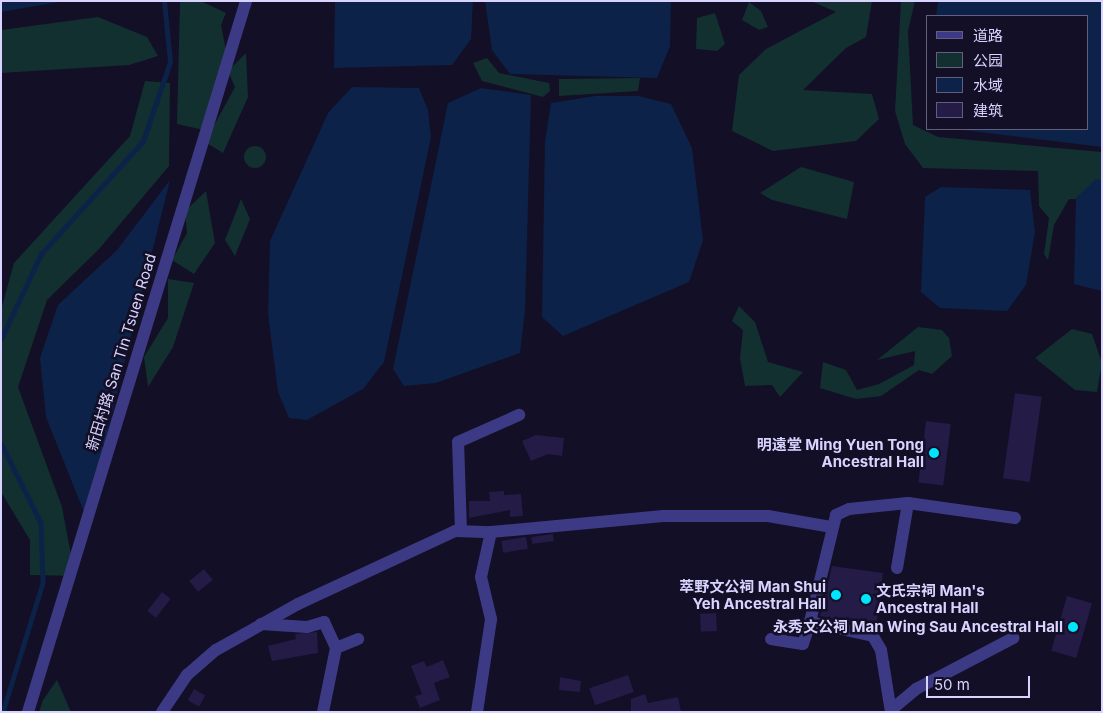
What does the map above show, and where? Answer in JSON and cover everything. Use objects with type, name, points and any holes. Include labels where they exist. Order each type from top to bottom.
[{"type":"street","name":"新田村路 San Tin Tsuen Road","points":[[28,712],[246,1]]},
{"type":"street","points":[[461,531],[458,442],[519,415]]},
{"type":"street","points":[[771,638],[803,644],[810,622],[832,527],[844,510],[908,503],[1015,518]]},
{"type":"street","points":[[897,568],[908,503]]},
{"type":"street","points":[[162,712],[201,662],[261,624],[399,555],[461,531],[491,532],[663,516],[768,516],[832,527]]},
{"type":"street","points":[[477,712],[491,619],[481,577],[491,532]]},
{"type":"street","points":[[261,624],[307,627],[324,622],[336,648],[323,712]]},
{"type":"street","points":[[810,622],[873,636],[881,650],[891,711]]},
{"type":"street","points":[[891,711],[916,690],[1013,638]]},
{"type":"street","points":[[336,648],[358,639]]},
{"type":"green space","points":[[180,1],[201,1],[226,13],[221,25],[227,55],[204,130],[177,124]]},
{"type":"green space","points":[[811,1],[872,1],[866,37],[846,48],[803,90],[872,94],[879,119],[856,141],[773,151],[732,131],[739,75],[766,49],[836,12]]},
{"type":"green space","points":[[901,1],[915,1],[908,31],[913,125],[938,137],[1102,152],[1102,200],[1069,199],[1054,225],[1048,260],[1044,254],[1049,218],[1039,206],[1038,171],[923,168],[905,144],[895,111]]},
{"type":"green space","points":[[749,2],[761,11],[768,27],[759,30],[742,20]]},
{"type":"green space","points":[[715,13],[725,44],[717,51],[696,49],[697,18]]},
{"type":"green space","points":[[98,17],[147,37],[158,56],[129,65],[1,73],[1,30]]},
{"type":"green space","points":[[246,53],[248,97],[223,153],[205,142],[235,87],[228,71]]},
{"type":"green space","points":[[487,58],[499,73],[549,83],[550,91],[543,97],[482,81],[473,63]]},
{"type":"green space","points":[[640,78],[638,91],[559,96],[559,79]]},
{"type":"green space","points":[[145,81],[170,83],[169,166],[99,249],[47,300],[18,387],[62,507],[75,576],[30,575],[30,540],[1,492],[1,310],[14,263],[130,136]]},
{"type":"green space","points":[[255,146],[263,149],[266,157],[263,165],[255,168],[247,165],[244,157],[247,149]]},
{"type":"green space","points":[[801,167],[854,182],[847,219],[772,200],[760,193]]},
{"type":"green space","points":[[206,191],[215,243],[194,274],[172,260],[187,233],[185,211]]},
{"type":"green space","points":[[241,199],[250,219],[235,256],[225,240]]},
{"type":"green space","points":[[168,279],[194,283],[173,347],[148,387],[144,357],[168,318]]},
{"type":"green space","points":[[739,306],[755,322],[768,362],[803,372],[780,397],[772,385],[745,386],[740,358],[743,330],[732,321]]},
{"type":"green space","points":[[918,327],[942,330],[949,338],[952,356],[932,374],[919,370],[881,396],[856,399],[820,388],[823,362],[846,370],[857,390],[879,384],[914,365],[915,351],[877,360]]},
{"type":"green space","points":[[1072,329],[1092,334],[1102,363],[1097,392],[1075,390],[1035,358]]},
{"type":"green space","points":[[57,680],[71,712],[39,712],[43,700]]},
{"type":"water","points":[[1,1],[65,1],[1,12]]},
{"type":"water","points":[[335,1],[473,1],[471,39],[452,65],[334,68]]},
{"type":"water","points":[[485,1],[671,1],[670,46],[657,78],[510,74],[492,50]]},
{"type":"water","points":[[938,1],[1102,1],[1102,147],[962,130],[1088,130],[1088,15],[936,15]]},
{"type":"water","points":[[352,87],[419,88],[428,110],[431,137],[384,362],[363,389],[307,420],[289,418],[278,392],[268,314],[270,241],[328,113]]},
{"type":"water","points":[[481,88],[531,95],[525,311],[520,353],[436,383],[404,386],[393,369],[448,103]]},
{"type":"water","points":[[595,96],[638,96],[671,104],[692,148],[703,240],[689,282],[563,336],[542,317],[545,141],[551,103]]},
{"type":"water","points":[[1096,179],[1102,180],[1102,291],[1074,284],[1076,198]]},
{"type":"water","points":[[170,180],[86,517],[46,417],[40,358],[58,305],[117,250]]},
{"type":"water","points":[[941,187],[1030,190],[1035,232],[1026,285],[1007,311],[940,308],[921,292],[925,197]]},
{"type":"building","points":[[1015,393],[1042,397],[1030,482],[1003,478]]},
{"type":"building","name":"明遠堂 Ming Yuen Tong Ancestral Hall","points":[[926,421],[951,424],[943,486],[918,483]]},
{"type":"building","points":[[536,435],[564,438],[562,456],[548,454],[531,461],[522,441]]},
{"type":"building","points":[[504,491],[504,495],[521,494],[523,516],[510,517],[510,510],[469,518],[469,501],[490,501],[489,492]]},
{"type":"building","points":[[553,534],[554,541],[532,544],[531,537]]},
{"type":"building","points":[[526,537],[528,549],[503,553],[501,541]]},
{"type":"building","points":[[832,566],[883,573],[876,628],[820,616]]},
{"type":"building","points":[[204,569],[213,580],[198,592],[189,581]]},
{"type":"building","points":[[162,592],[171,599],[156,618],[147,611]]},
{"type":"building","name":"永秀文公祠 Man Wing Sau Ancestral Hall","points":[[1067,596],[1092,603],[1076,658],[1051,651]]},
{"type":"building","points":[[716,613],[717,631],[701,632],[700,614]]},
{"type":"building","points":[[317,632],[318,653],[272,661],[268,646],[296,639],[295,634]]},
{"type":"building","points":[[443,660],[450,677],[434,683],[440,700],[420,708],[415,696],[422,694],[411,666],[424,661],[427,667]]},
{"type":"building","points":[[628,675],[634,692],[595,705],[589,688]]},
{"type":"building","points":[[560,677],[581,681],[580,692],[559,690]]},
{"type":"building","points":[[194,689],[205,695],[199,707],[188,700]]},
{"type":"building","points":[[645,694],[648,703],[678,697],[681,712],[631,712],[631,699]]},
{"type":"waterway","points":[[1,339],[41,254],[143,141],[170,62],[164,1]]},
{"type":"waterway","points":[[1,443],[41,523],[43,583],[3,712]]},
{"type":"place","name":"明遠堂 Ming Yuen Tong Ancestral Hall","points":[[934,453]]},
{"type":"place","name":"萃野文公祠 Man Shui Yeh Ancestral Hall","points":[[836,595]]},
{"type":"place","name":"文氏宗祠 Man's Ancestral Hall","points":[[866,599]]},
{"type":"place","name":"永秀文公祠 Man Wing Sau Ancestral Hall","points":[[1073,627]]}]
